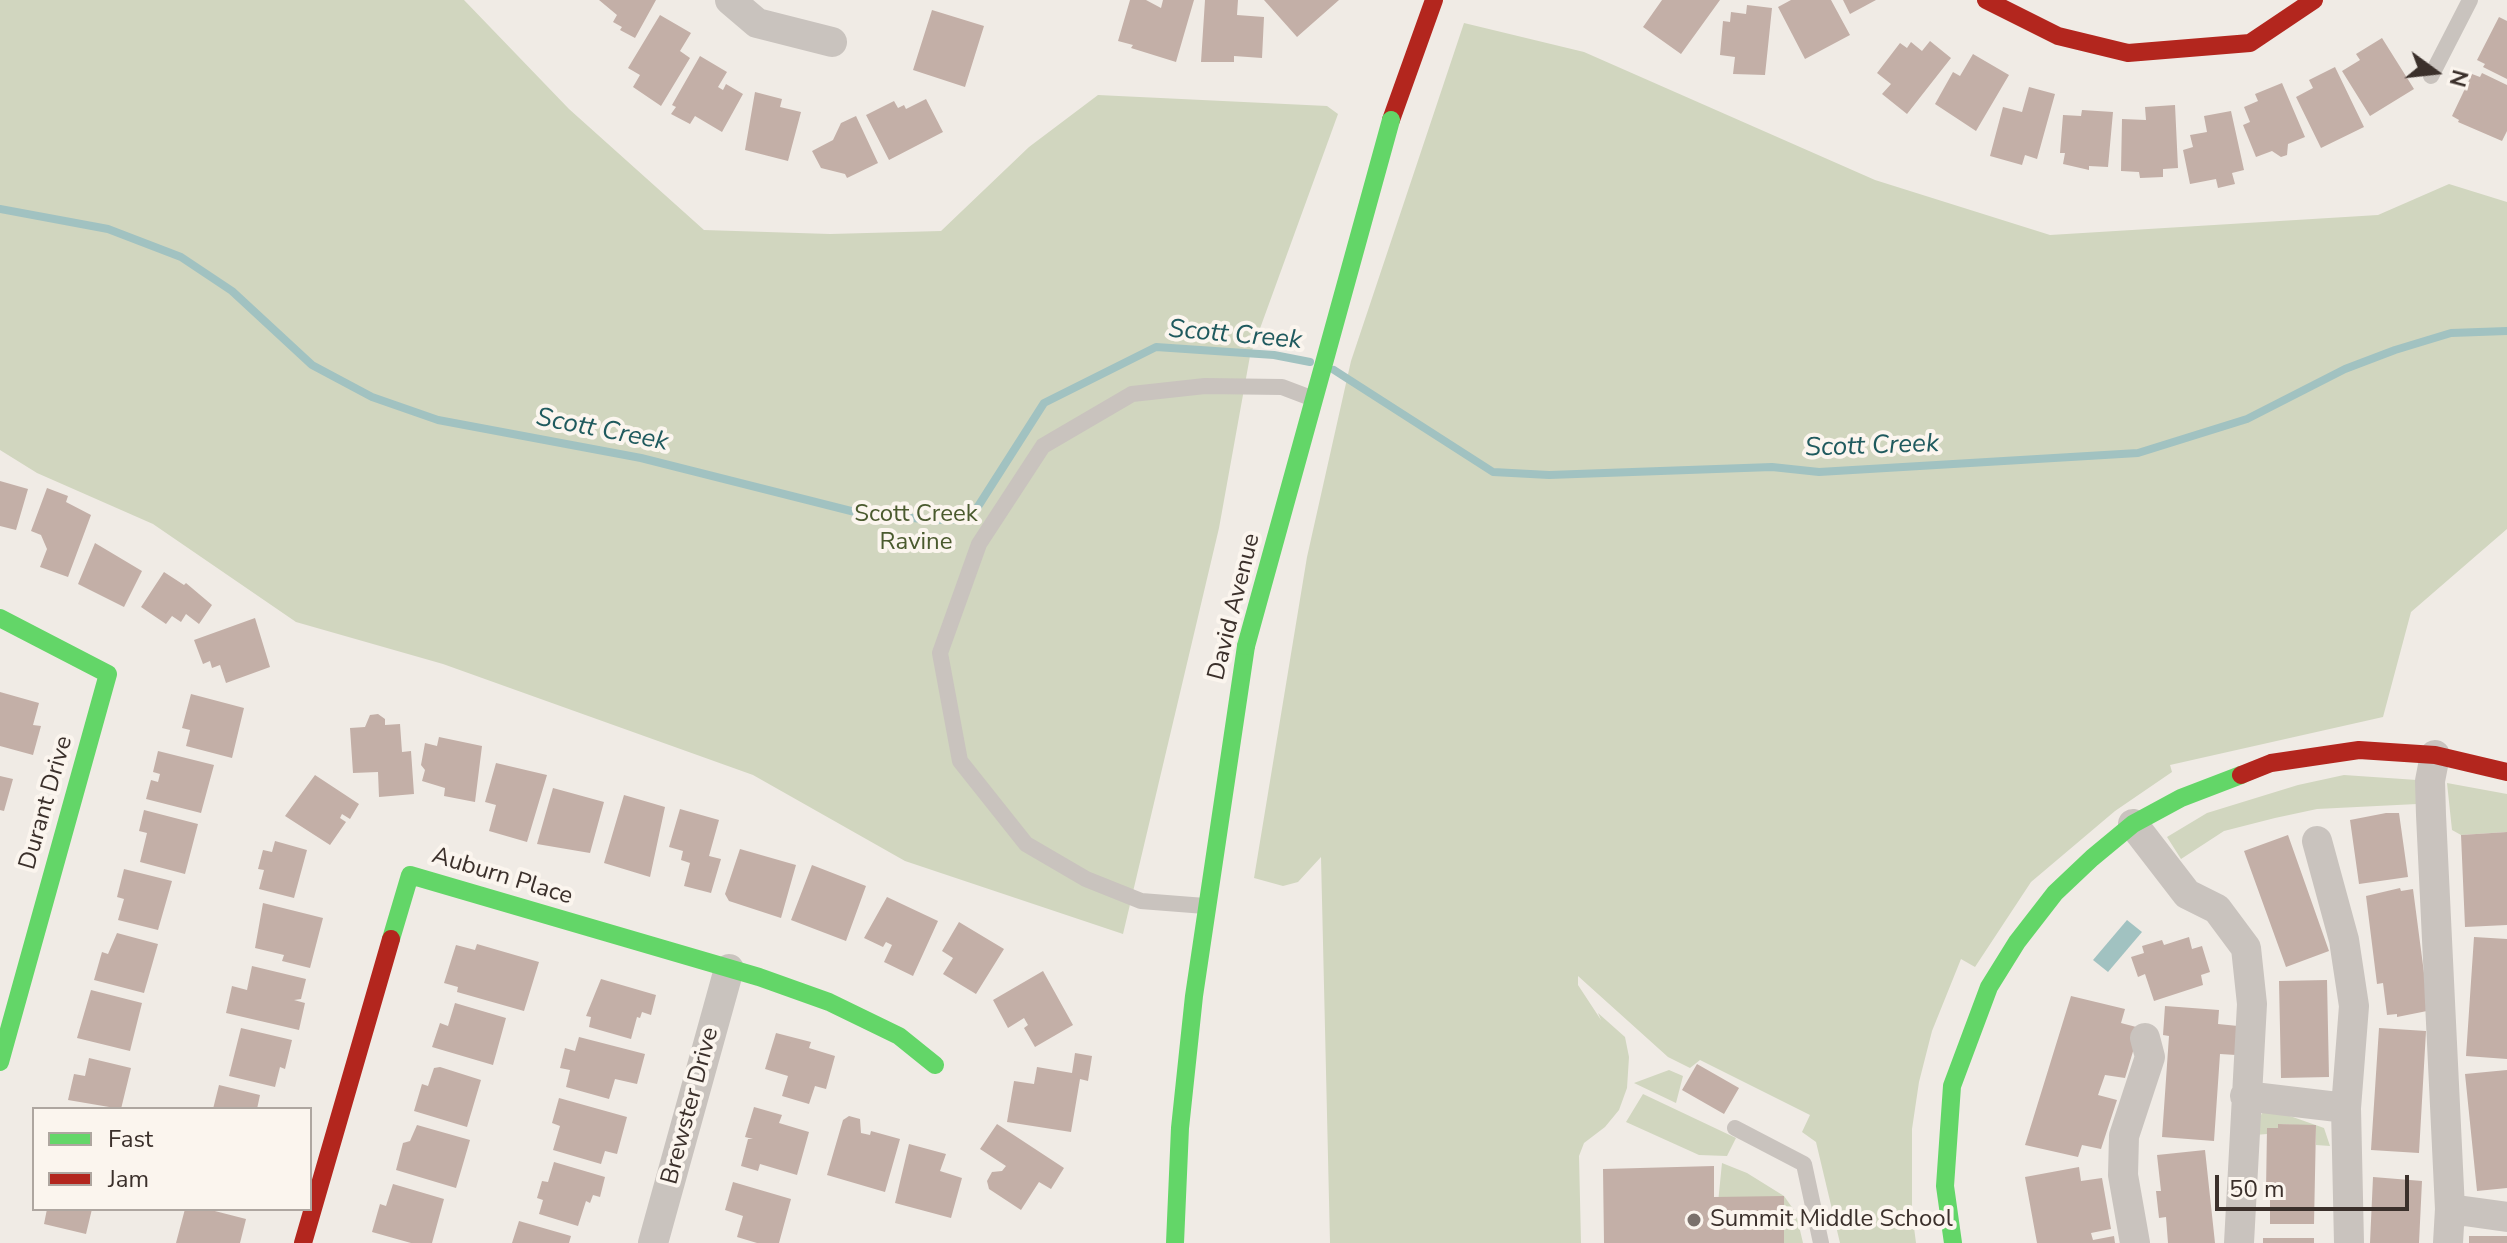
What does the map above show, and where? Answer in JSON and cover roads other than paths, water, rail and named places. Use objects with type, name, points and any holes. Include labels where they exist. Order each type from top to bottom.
[{"type":"street","points":[[730,0],[757,23],[832,42]]},
{"type":"street","name":"David Avenue","points":[[1175,1243],[1180,1128],[1205,906],[1246,646],[1391,120],[1434,0]]},
{"type":"street","points":[[1986,0],[2058,36],[2128,53],[2250,43],[2314,0]]},
{"type":"street","name":"Durant Drive","points":[[0,618],[108,674],[0,1062]]},
{"type":"street","points":[[1953,1243],[1945,1186],[1952,1086],[1989,987],[2017,942],[2055,893],[2133,824],[2206,787],[2271,763],[2359,750],[2435,755],[2507,772]]},
{"type":"street","points":[[2435,755],[2430,781],[2450,1209],[2448,1243]]},
{"type":"street","points":[[2133,824],[2187,894],[2217,909],[2246,948],[2252,1004],[2239,1243]]},
{"type":"street","points":[[2317,841],[2344,940],[2354,1006],[2346,1108],[2349,1243]]},
{"type":"street","name":"Auburn Place","points":[[303,1243],[410,875],[729,969],[829,1002],[899,1036],[935,1065]]},
{"type":"street","name":"Brewster Drive","points":[[653,1243],[729,969]]},
{"type":"street","points":[[2135,1243],[2123,1175],[2124,1136],[2150,1057],[2145,1038]]},
{"type":"street","points":[[2245,1096],[2346,1108]]},
{"type":"street","points":[[2450,1209],[2507,1217]]},
{"type":"lane","points":[[2431,76],[2470,0]]},
{"type":"lane","points":[[1205,906],[1141,901],[1086,879],[1026,844],[960,761],[940,653],[979,544],[1043,446],[1132,394],[1205,386],[1282,387],[1324,403]]},
{"type":"lane","points":[[1735,1128],[1804,1164],[1821,1243]]},
{"type":"water","points":[[2127,920],[2142,932],[2108,972],[2093,960]]},
{"type":"waterway","name":"Scott Creek","points":[[0,209],[108,229],[181,257],[232,291],[312,365],[372,397],[438,420],[641,458],[855,512],[932,520],[970,519],[1044,403],[1156,347],[1274,355],[1310,362]]},
{"type":"waterway","name":"Scott Creek","points":[[1334,370],[1493,472],[1549,475],[1772,467],[1819,472],[2138,453],[2247,419],[2345,369],[2395,350],[2451,333],[2507,331]]},
{"type":"place","name":"Summit Middle School","points":[[1694,1220]]},
{"type":"park label","name":"Scott Creek Ravine","points":[[916,529]]}]
